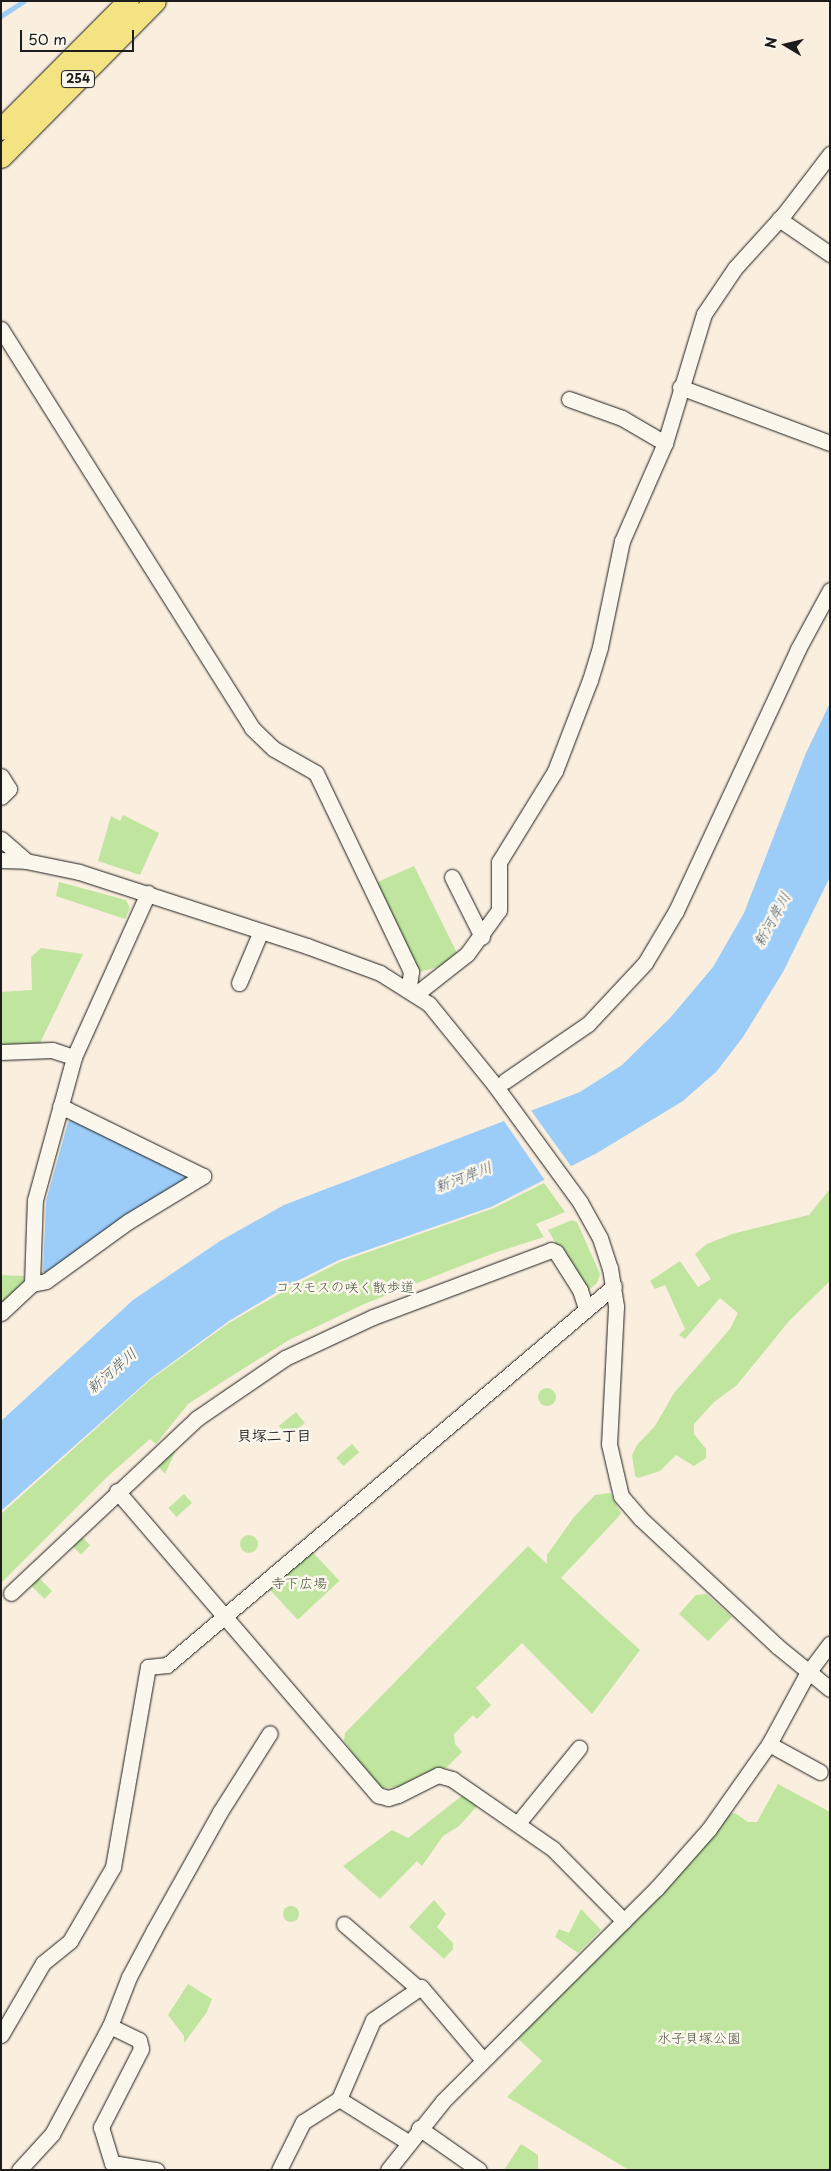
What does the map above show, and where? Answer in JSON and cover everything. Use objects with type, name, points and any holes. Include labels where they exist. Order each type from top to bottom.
[{"type":"highway","name":"254","points":[[1,129],[128,1]]},
{"type":"highway","name":"254","points":[[1,157],[155,1]]},
{"type":"street","points":[[413,991],[458,962],[482,937],[501,903],[497,874],[499,862],[551,778],[590,680],[600,647],[622,540],[665,443],[680,387],[704,314],[735,268],[779,219],[830,154]]},
{"type":"street","points":[[779,219],[830,254]]},
{"type":"street","points":[[1,329],[252,728],[274,750],[316,773],[411,971],[413,991]]},
{"type":"street","points":[[680,387],[830,443]]},
{"type":"street","points":[[569,399],[622,418],[665,443]]},
{"type":"street","points":[[503,1087],[588,1024],[645,963],[676,911],[798,649],[830,590]]},
{"type":"street","points":[[1,776],[9,789],[1,796]]},
{"type":"street","points":[[1,839],[26,861]]},
{"type":"street","points":[[1,860],[26,861],[79,872],[365,966],[413,991],[440,1015],[503,1087],[580,1202],[600,1238],[614,1286],[616,1335],[609,1444],[621,1496],[640,1519],[807,1674],[830,1689]]},
{"type":"street","points":[[452,877],[482,937]]},
{"type":"street","points":[[32,1284],[35,1200],[74,1057],[148,894]]},
{"type":"street","points":[[239,984],[261,931]]},
{"type":"street","points":[[1,1052],[52,1050],[74,1057]]},
{"type":"street","points":[[1,1313],[32,1284],[46,1281],[122,1226],[203,1176],[60,1106]]},
{"type":"street","points":[[11,1593],[117,1491],[196,1420],[285,1358],[441,1289],[551,1250],[556,1252],[580,1290],[586,1309]]},
{"type":"street","points":[[1,2035],[43,1963],[70,1941],[113,1867],[148,1668],[167,1665],[614,1286]]},
{"type":"street","points":[[117,1491],[378,1795],[398,1795],[431,1777],[446,1776],[518,1822],[553,1849],[624,1921]]},
{"type":"street","points":[[388,2170],[419,2128],[483,2060],[624,1921],[709,1829],[769,1744],[807,1674],[830,1644]]},
{"type":"street","points":[[19,2170],[52,2134],[110,2026],[129,1977],[154,1930],[220,1812],[270,1733]]},
{"type":"street","points":[[769,1744],[820,1772]]},
{"type":"street","points":[[518,1822],[578,1748]]},
{"type":"street","points":[[344,1924],[419,1989],[483,2060]]},
{"type":"street","points":[[279,2170],[303,2122],[339,2099],[373,2020],[381,2012],[405,2000],[419,1989]]},
{"type":"street","points":[[110,2026],[139,2040],[141,2049],[101,2126],[112,2163],[156,2170]]},
{"type":"street","points":[[339,2099],[408,2142]]},
{"type":"street","points":[[419,2128],[479,2170]]},
{"type":"green space","points":[[123,815],[159,833],[140,875],[98,861],[111,816],[120,821]]},
{"type":"green space","points":[[414,866],[457,953],[442,966],[419,972],[373,884]]},
{"type":"green space","points":[[59,882],[126,900],[130,908],[125,919],[56,896]]},
{"type":"green space","points":[[41,948],[83,954],[40,1043],[1,1046],[1,992],[32,990],[31,957]]},
{"type":"green space","name":"コスモスの咲く散歩道","points":[[544,1183],[565,1212],[536,1224],[544,1237],[494,1253],[364,1304],[289,1340],[238,1372],[188,1404],[156,1444],[150,1439],[108,1476],[1,1583],[1,1514],[150,1380],[229,1323],[291,1287],[340,1262],[494,1208]]},
{"type":"green space","points":[[830,1189],[830,1281],[789,1321],[737,1385],[714,1402],[694,1424],[694,1434],[706,1449],[706,1458],[694,1466],[676,1455],[660,1471],[638,1478],[635,1476],[632,1455],[637,1445],[655,1426],[674,1393],[730,1329],[738,1313],[720,1298],[685,1339],[679,1335],[685,1329],[665,1285],[655,1289],[650,1281],[680,1261],[698,1287],[711,1279],[695,1254],[707,1244],[732,1234],[809,1215]]},
{"type":"green space","points":[[572,1220],[577,1222],[600,1274],[597,1283],[585,1293],[548,1230]]},
{"type":"green space","points":[[1,1275],[24,1276],[23,1296],[1,1316]]},
{"type":"green space","points":[[547,1388],[553,1391],[556,1397],[553,1403],[547,1406],[541,1403],[538,1397],[541,1391]]},
{"type":"green space","points":[[296,1412],[305,1423],[288,1437],[279,1426]]},
{"type":"green space","points":[[352,1444],[359,1452],[343,1466],[336,1458]]},
{"type":"green space","points":[[172,1450],[175,1452],[165,1474],[156,1464]]},
{"type":"green space","points":[[610,1493],[621,1514],[561,1578],[640,1650],[592,1714],[522,1643],[476,1688],[491,1705],[477,1719],[473,1715],[454,1734],[455,1744],[462,1752],[446,1768],[423,1774],[399,1787],[382,1788],[370,1777],[344,1741],[345,1733],[528,1546],[547,1564],[547,1555],[574,1517],[595,1495]]},
{"type":"green space","points":[[184,1494],[192,1503],[176,1517],[168,1508]]},
{"type":"green space","points":[[249,1535],[255,1538],[258,1544],[255,1550],[249,1553],[243,1550],[240,1544],[243,1538]]},
{"type":"green space","points":[[81,1536],[90,1545],[81,1554],[72,1545]]},
{"type":"green space","name":"寺下広場","points":[[306,1545],[339,1581],[298,1620],[264,1584]]},
{"type":"green space","points":[[38,1577],[52,1591],[44,1599],[30,1585]]},
{"type":"green space","points":[[706,1594],[732,1617],[708,1641],[679,1614],[696,1595]]},
{"type":"green space","name":"水子貝塚公園","points":[[778,1784],[830,1812],[830,2170],[629,2170],[507,2097],[542,2061],[514,2035],[686,1867],[725,1816],[735,1813],[748,1822],[757,1822]]},
{"type":"green space","points":[[463,1795],[479,1804],[459,1826],[443,1836],[422,1866],[417,1861],[380,1899],[343,1866],[392,1830],[408,1838]]},
{"type":"green space","points":[[434,1900],[446,1914],[437,1927],[453,1943],[453,1949],[444,1959],[409,1927]]},
{"type":"green space","points":[[288,1906],[294,1906],[299,1911],[297,1920],[288,1922],[283,1917],[283,1911]]},
{"type":"green space","points":[[581,1909],[601,1930],[578,1953],[555,1937],[559,1929],[569,1933]]},
{"type":"green space","points":[[188,1984],[212,1999],[207,2012],[184,2043],[184,2036],[168,2015]]},
{"type":"green space","points":[[521,2144],[538,2155],[538,2170],[504,2170]]},
{"type":"water","name":"新河岸川","points":[[830,703],[830,877],[783,972],[743,1037],[717,1071],[683,1101],[597,1153],[491,1207],[339,1260],[289,1285],[229,1321],[151,1378],[1,1511],[1,1421],[133,1300],[220,1241],[284,1205],[580,1092],[622,1065],[670,1018],[713,967],[744,913],[806,753]]},
{"type":"water","points":[[74,1118],[189,1172],[189,1179],[122,1219],[46,1273],[43,1272],[46,1201],[68,1122]]},
{"type":"pier","points":[[530,1109],[573,1169],[546,1182],[502,1118]]},
{"type":"waterway","points":[[1,16],[24,1]]},
{"type":"district","name":"貝塚二丁目","points":[[274,1435]]}]
